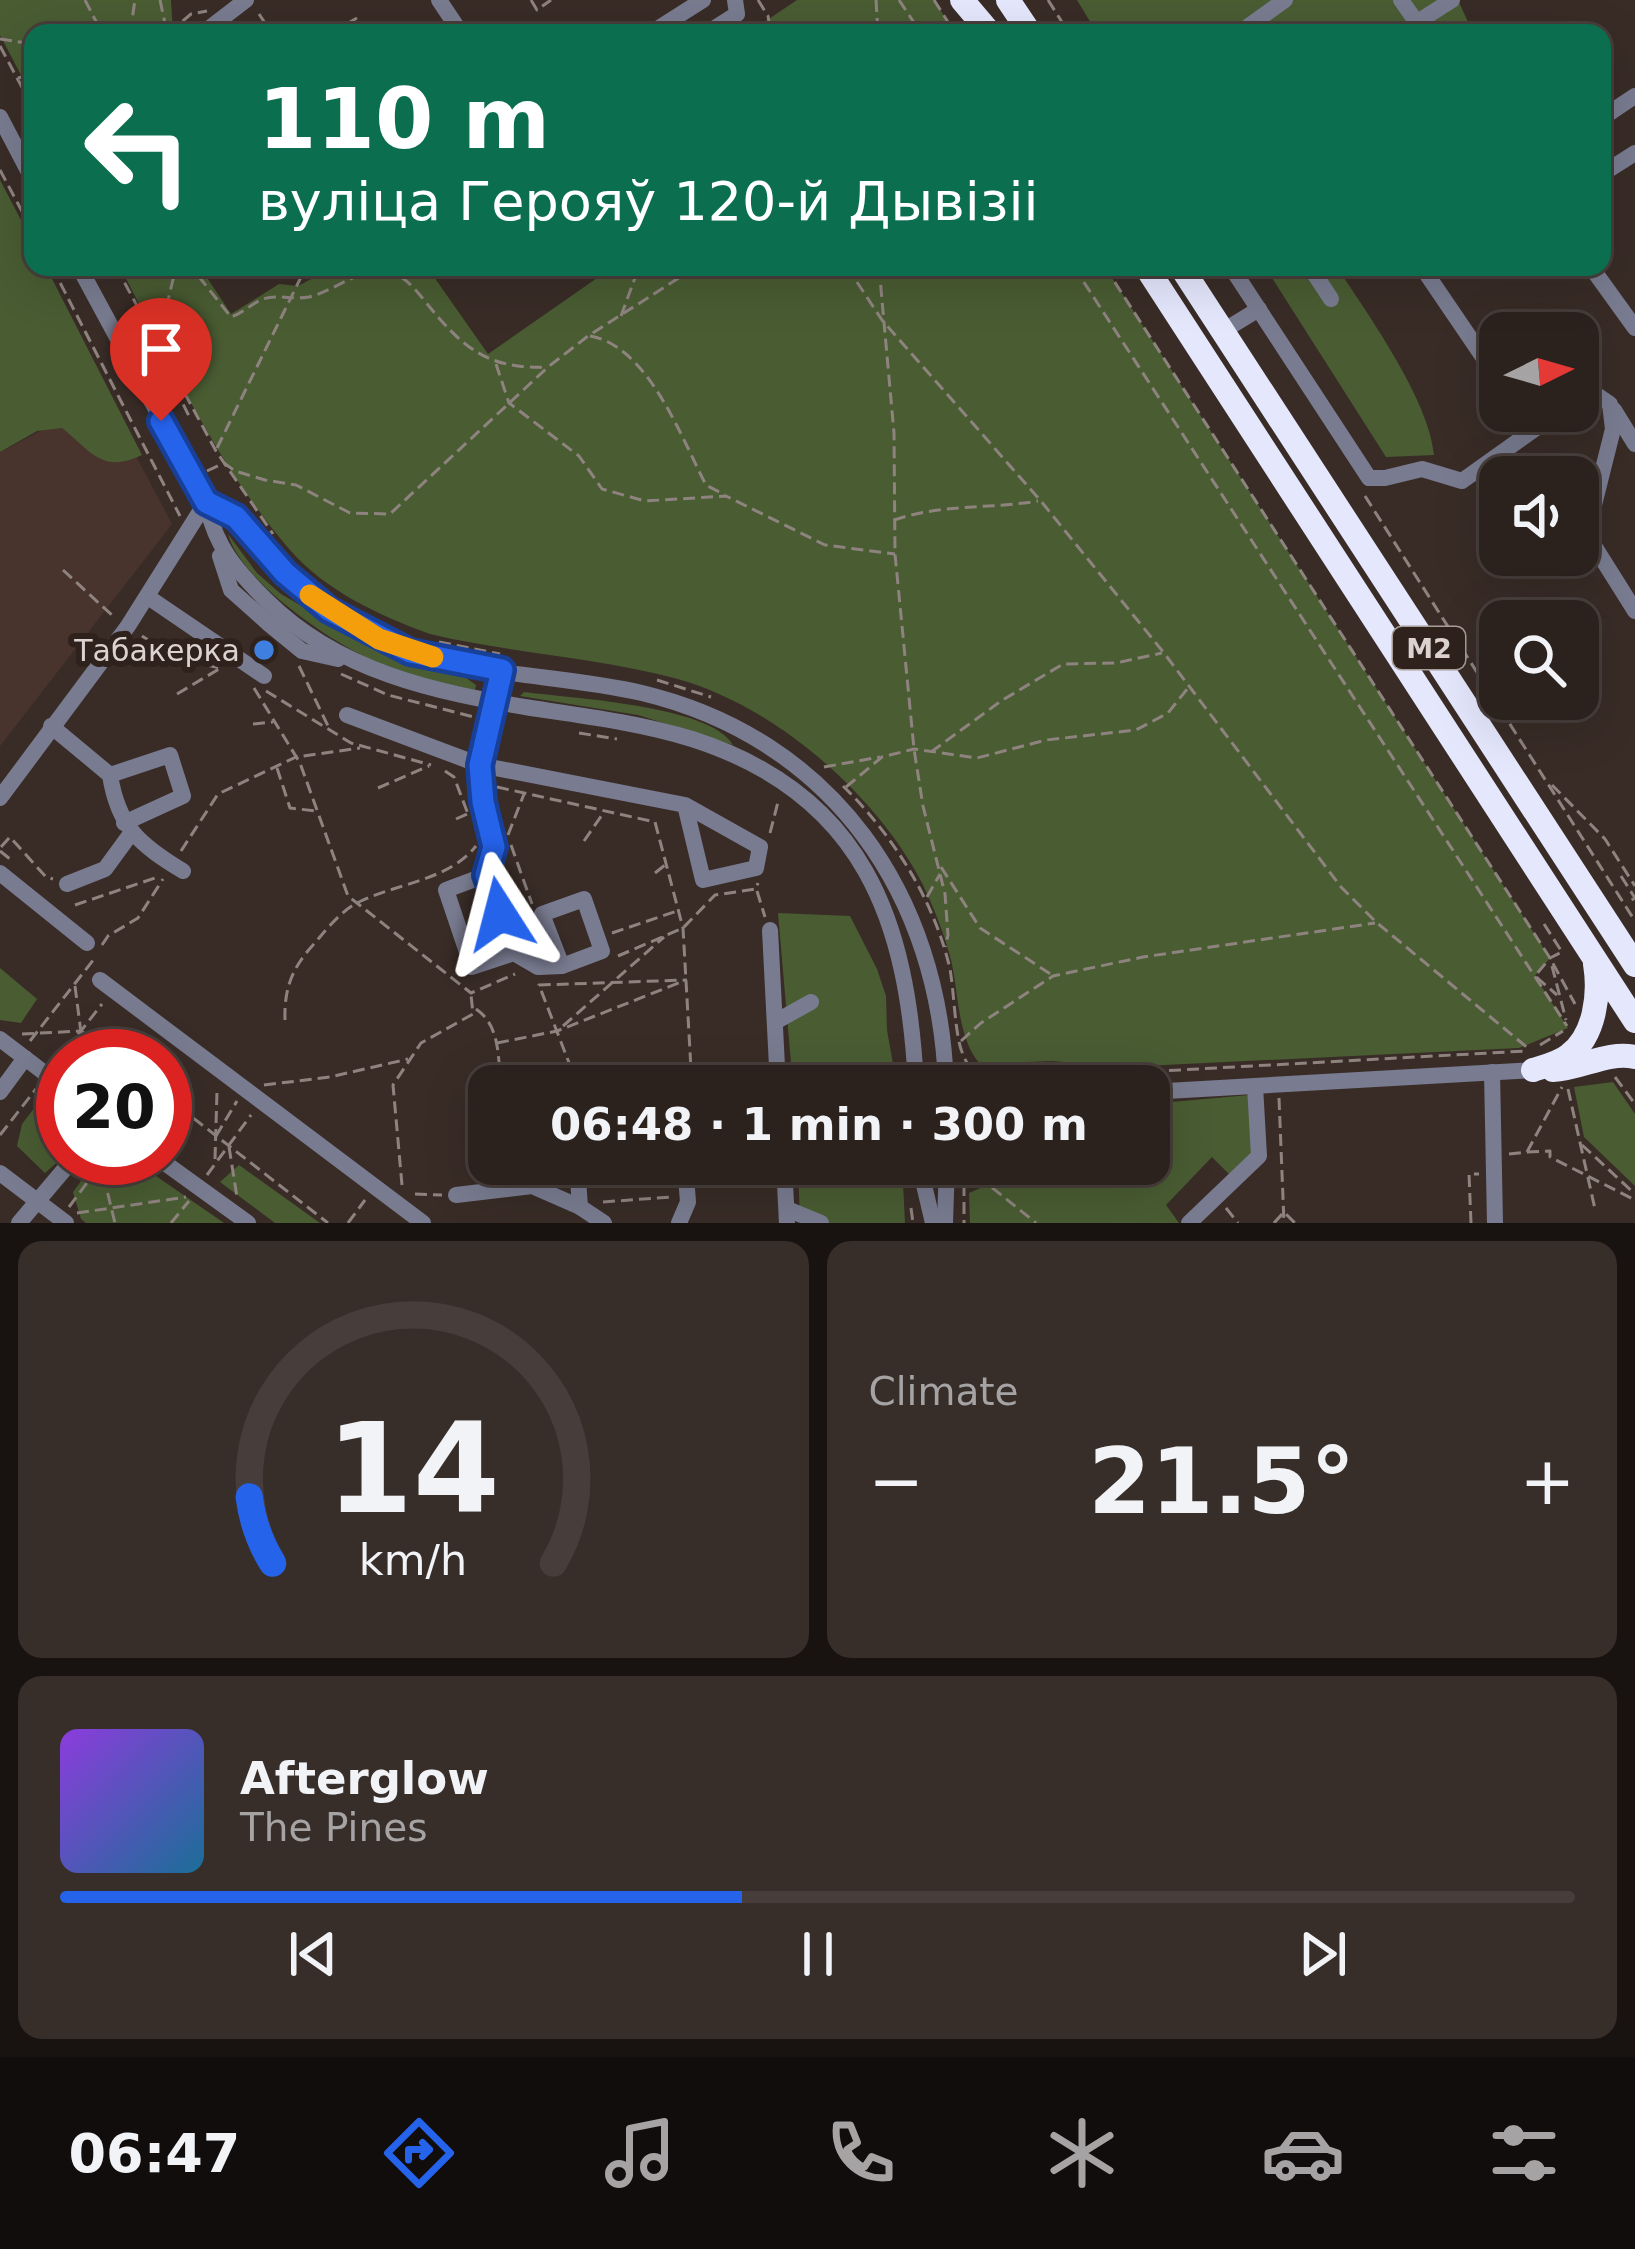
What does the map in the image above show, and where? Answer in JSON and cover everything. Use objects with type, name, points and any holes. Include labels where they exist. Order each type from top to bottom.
[{"type":"highway","points":[[962,0],[984,24]]},
{"type":"highway","name":"М2","points":[[1152,276],[1635,1021]]},
{"type":"highway","name":"М2","points":[[1187,276],[1635,964]]},
{"type":"highway","points":[[1532,1060],[1565,1059],[1584,1035],[1598,991],[1593,956]]},
{"type":"highway","points":[[1532,1060],[1581,1067],[1619,1055],[1635,1057]]},
{"type":"street","points":[[664,24],[703,0]]},
{"type":"street","points":[[721,24],[737,14],[735,0]]},
{"type":"street","points":[[1252,24],[1286,0]]},
{"type":"street","points":[[1425,24],[1452,0]]},
{"type":"street","points":[[220,24],[253,7]]},
{"type":"street","points":[[0,117],[24,163]]},
{"type":"street","points":[[85,276],[206,502],[212,535],[277,611],[357,662],[418,686],[622,722],[694,740],[752,765],[804,798],[857,858],[885,906],[904,966],[914,1065]]},
{"type":"street","points":[[1237,276],[1369,478],[1422,469],[1462,481],[1530,432]]},
{"type":"street","points":[[1316,276],[1331,299]]},
{"type":"street","points":[[1428,276],[1479,351]]},
{"type":"street","points":[[1598,276],[1635,328]]},
{"type":"street","points":[[1223,331],[1258,309]]},
{"type":"street","points":[[1599,396],[1610,404],[1635,444]]},
{"type":"street","points":[[1610,404],[1613,429],[1591,518],[1591,541],[1635,610]]},
{"type":"street","points":[[2,793],[148,597],[170,541],[189,531],[206,502]]},
{"type":"street","points":[[206,502],[236,517],[285,573],[352,625],[410,652],[637,692],[704,713],[763,746],[824,792],[871,842],[910,908],[936,990],[944,1065]]},
{"type":"street","points":[[148,597],[257,678]]},
{"type":"street","points":[[502,670],[480,774],[494,847],[486,875],[514,953],[538,967],[562,966]]},
{"type":"street","points":[[346,715],[480,774],[685,805],[760,848],[756,868],[703,880],[685,805]]},
{"type":"street","points":[[51,726],[110,775],[114,802],[128,827],[149,850],[177,868]]},
{"type":"street","points":[[65,883],[105,869],[128,827],[183,796],[170,754],[110,775]]},
{"type":"street","points":[[7,867],[90,951]]},
{"type":"street","points":[[486,875],[446,890],[472,967],[514,953]]},
{"type":"street","points":[[770,930],[777,1065]]},
{"type":"street","points":[[100,980],[423,1223]]},
{"type":"street","points":[[775,1022],[811,1002]]},
{"type":"street","points":[[0,1039],[36,1063]]},
{"type":"street","points":[[0,1092],[25,1053]]},
{"type":"street","points":[[1170,1091],[1492,1072],[1532,1060]]},
{"type":"street","points":[[1492,1072],[1495,1223]]},
{"type":"street","points":[[1189,1223],[1259,1156],[1256,1086]]},
{"type":"street","points":[[0,1173],[66,1223]]},
{"type":"street","points":[[192,1181],[243,1216]]},
{"type":"street","points":[[20,1223],[51,1185]]},
{"type":"street","points":[[583,1185],[588,1205],[604,1223]]},
{"type":"street","points":[[679,1223],[687,1185]]},
{"type":"street","points":[[785,1185],[787,1216],[821,1223]]},
{"type":"street","points":[[924,1185],[933,1223]]},
{"type":"street","points":[[945,1223],[946,1185]]},
{"type":"street","points":[[455,1195],[532,1186],[588,1205]]},
{"type":"path","points":[[531,0],[537,10],[551,0]]},
{"type":"path","points":[[206,10],[210,1]]},
{"type":"path","points":[[179,24],[191,14]]},
{"type":"path","points":[[0,46],[24,93]]},
{"type":"path","points":[[16,78],[24,76]]},
{"type":"path","points":[[0,170],[24,215]]},
{"type":"path","points":[[57,276],[189,531]]},
{"type":"path","points":[[177,276],[156,341],[149,341],[189,416],[194,413]]},
{"type":"path","points":[[196,276],[231,317],[258,301],[316,295],[361,276]]},
{"type":"path","points":[[216,451],[303,276]]},
{"type":"path","points":[[396,276],[411,284],[442,323],[496,364],[548,367]]},
{"type":"path","points":[[621,316],[636,276]]},
{"type":"path","points":[[224,463],[265,481],[296,485],[350,513],[390,514],[548,367],[682,276]]},
{"type":"path","points":[[850,276],[882,320],[1040,500],[1164,653],[1341,887],[1532,1060]]},
{"type":"path","points":[[880,276],[894,434],[895,554],[922,806],[948,920],[944,949]]},
{"type":"path","points":[[1080,276],[1568,1028]]},
{"type":"path","points":[[1112,276],[1550,958],[1582,1018]]},
{"type":"path","points":[[588,336],[609,339],[638,362],[706,485],[825,545],[895,554]]},
{"type":"path","points":[[496,364],[509,403],[580,457],[602,489],[645,500],[726,496]]},
{"type":"path","points":[[1363,494],[1635,921]]},
{"type":"path","points":[[892,520],[921,510],[994,508],[1040,500]]},
{"type":"path","points":[[931,752],[1001,701],[1063,664],[1116,663],[1164,653]]},
{"type":"path","points":[[298,665],[330,731]]},
{"type":"path","points":[[177,694],[220,668]]},
{"type":"path","points":[[257,678],[330,731],[365,747],[430,765],[454,778],[480,774],[525,793],[655,822],[679,910],[688,980],[691,1065]]},
{"type":"path","points":[[821,767],[914,749],[977,758],[1046,740],[1136,730],[1168,712],[1189,686]]},
{"type":"path","points":[[253,724],[275,722]]},
{"type":"path","points":[[177,868],[218,794],[296,757],[365,747]]},
{"type":"path","points":[[845,788],[882,757]]},
{"type":"path","points":[[379,788],[430,765]]},
{"type":"path","points":[[276,766],[290,808],[317,812]]},
{"type":"path","points":[[454,778],[473,827]]},
{"type":"path","points":[[1546,779],[1605,839],[1635,886]]},
{"type":"path","points":[[508,837],[525,793]]},
{"type":"path","points":[[584,841],[605,811]]},
{"type":"path","points":[[456,819],[468,814]]},
{"type":"path","points":[[7,867],[0,850],[10,837],[46,877],[65,883]]},
{"type":"path","points":[[285,1020],[284,993],[299,961],[331,923],[357,902],[462,863],[476,846]]},
{"type":"path","points":[[936,859],[980,928],[1053,976]]},
{"type":"path","points":[[655,873],[667,864]]},
{"type":"path","points":[[926,900],[940,873]]},
{"type":"path","points":[[75,905],[166,874],[138,918],[108,936]]},
{"type":"path","points":[[1621,876],[1635,898],[1625,904]]},
{"type":"path","points":[[756,889],[770,930]]},
{"type":"path","points":[[604,936],[679,910]]},
{"type":"path","points":[[961,1041],[981,1022],[1053,976],[1143,957],[1376,922]]},
{"type":"path","points":[[1544,924],[1562,952],[1535,976],[1571,1008]]},
{"type":"path","points":[[557,1031],[668,934]]},
{"type":"path","points":[[40,1029],[74,984],[90,951]]},
{"type":"path","points":[[1550,958],[1568,1028]]},
{"type":"path","points":[[570,1065],[539,985],[688,980]]},
{"type":"path","points":[[497,1043],[557,1031],[688,980]]},
{"type":"path","points":[[74,984],[81,1029]]},
{"type":"path","points":[[471,993],[474,1008],[487,1017],[499,1065]]},
{"type":"path","points":[[83,1029],[106,998]]},
{"type":"path","points":[[402,1194],[393,1085],[421,1043],[465,1020],[474,1008]]},
{"type":"path","points":[[1170,1072],[1532,1060],[1568,1028]]},
{"type":"path","points":[[21,1034],[36,1033]]},
{"type":"path","points":[[25,1053],[36,1035]]},
{"type":"path","points":[[216,1136],[238,1099],[239,1088],[330,1077],[409,1059]]},
{"type":"path","points":[[1600,1078],[1616,1077],[1635,1104]]},
{"type":"path","points":[[1527,1152],[1566,1080],[1595,1209]]},
{"type":"path","points":[[215,1164],[217,1083]]},
{"type":"path","points":[[1279,1085],[1284,1223]]},
{"type":"path","points":[[0,1135],[36,1089]]},
{"type":"path","points":[[202,1181],[254,1111]]},
{"type":"path","points":[[192,1117],[328,1223]]},
{"type":"path","points":[[1581,1143],[1635,1197]]},
{"type":"path","points":[[229,1145],[243,1216]]},
{"type":"path","points":[[1471,1223],[1469,1174],[1527,1152],[1550,1151],[1550,1156],[1635,1197]]},
{"type":"path","points":[[84,1185],[63,1215],[192,1196],[171,1223]]},
{"type":"path","points":[[106,1185],[115,1223]]},
{"type":"path","points":[[964,1185],[964,1223]]},
{"type":"path","points":[[990,1185],[1036,1223]]},
{"type":"path","points":[[588,1205],[688,1196]]},
{"type":"path","points":[[1221,1202],[1238,1223]]},
{"type":"path","points":[[1274,1223],[1284,1212]]},
{"type":"path","points":[[1284,1212],[1295,1223]]},
{"type":"shaded area","points":[[105,398],[172,524],[0,746],[0,452]]},
{"type":"green space","points":[[0,0],[171,0],[172,24],[24,24],[24,81],[0,35]]},
{"type":"green space","points":[[797,0],[934,0],[949,24],[761,24]]},
{"type":"green space","points":[[1077,0],[1458,0],[1469,24],[1092,24]]},
{"type":"green space","points":[[0,180],[24,226],[24,276],[51,276],[142,455],[117,462],[98,458],[62,428],[37,431],[0,452]]},
{"type":"green space","points":[[125,276],[206,276],[231,314],[279,284],[298,286],[317,276],[433,276],[488,354],[600,276],[1111,276],[1550,958],[1535,976],[1568,1028],[1519,1048],[1165,1065],[980,1064],[967,1041],[951,960],[926,892],[878,817],[818,757],[748,708],[674,678],[430,634],[373,610],[304,565],[241,485],[197,414]]},
{"type":"green space","points":[[1271,276],[1343,276],[1380,333],[1421,409],[1434,455],[1386,457]]},
{"type":"green space","points":[[228,534],[257,573],[281,594],[374,648],[462,675],[476,685],[475,690],[398,670],[334,639],[268,589],[236,552]]},
{"type":"green space","points":[[524,692],[669,712],[720,731],[733,745],[638,715],[520,696]]},
{"type":"green space","points":[[778,913],[850,916],[886,996],[893,1065],[791,1065]]},
{"type":"green space","points":[[0,968],[37,999],[21,1023],[0,1020]]},
{"type":"green space","points":[[1613,1082],[1635,1114],[1635,1186],[1584,1137],[1574,1087]]},
{"type":"green space","points":[[1249,1095],[1254,1152],[1229,1174],[1212,1157],[1166,1205],[1179,1223],[970,1223],[969,1193],[987,1185],[1170,1185],[1170,1102]]},
{"type":"green space","points":[[36,1106],[36,1164],[17,1146],[22,1124]]},
{"type":"green space","points":[[239,1165],[320,1223],[275,1223],[220,1182]]},
{"type":"green space","points":[[78,1185],[169,1185],[224,1223],[86,1223],[73,1192]]},
{"type":"green space","points":[[799,1185],[903,1185],[905,1223],[800,1223]]},
{"type":"slow traffic","points":[[310,595],[379,639],[433,657]]},
{"type":"place","name":"Табакерка","points":[[264,650]]},
{"type":"route","points":[[161,421],[206,502],[236,517],[285,573],[329,610],[410,652],[502,670],[480,765],[494,847],[486,875],[500,914]]}]
